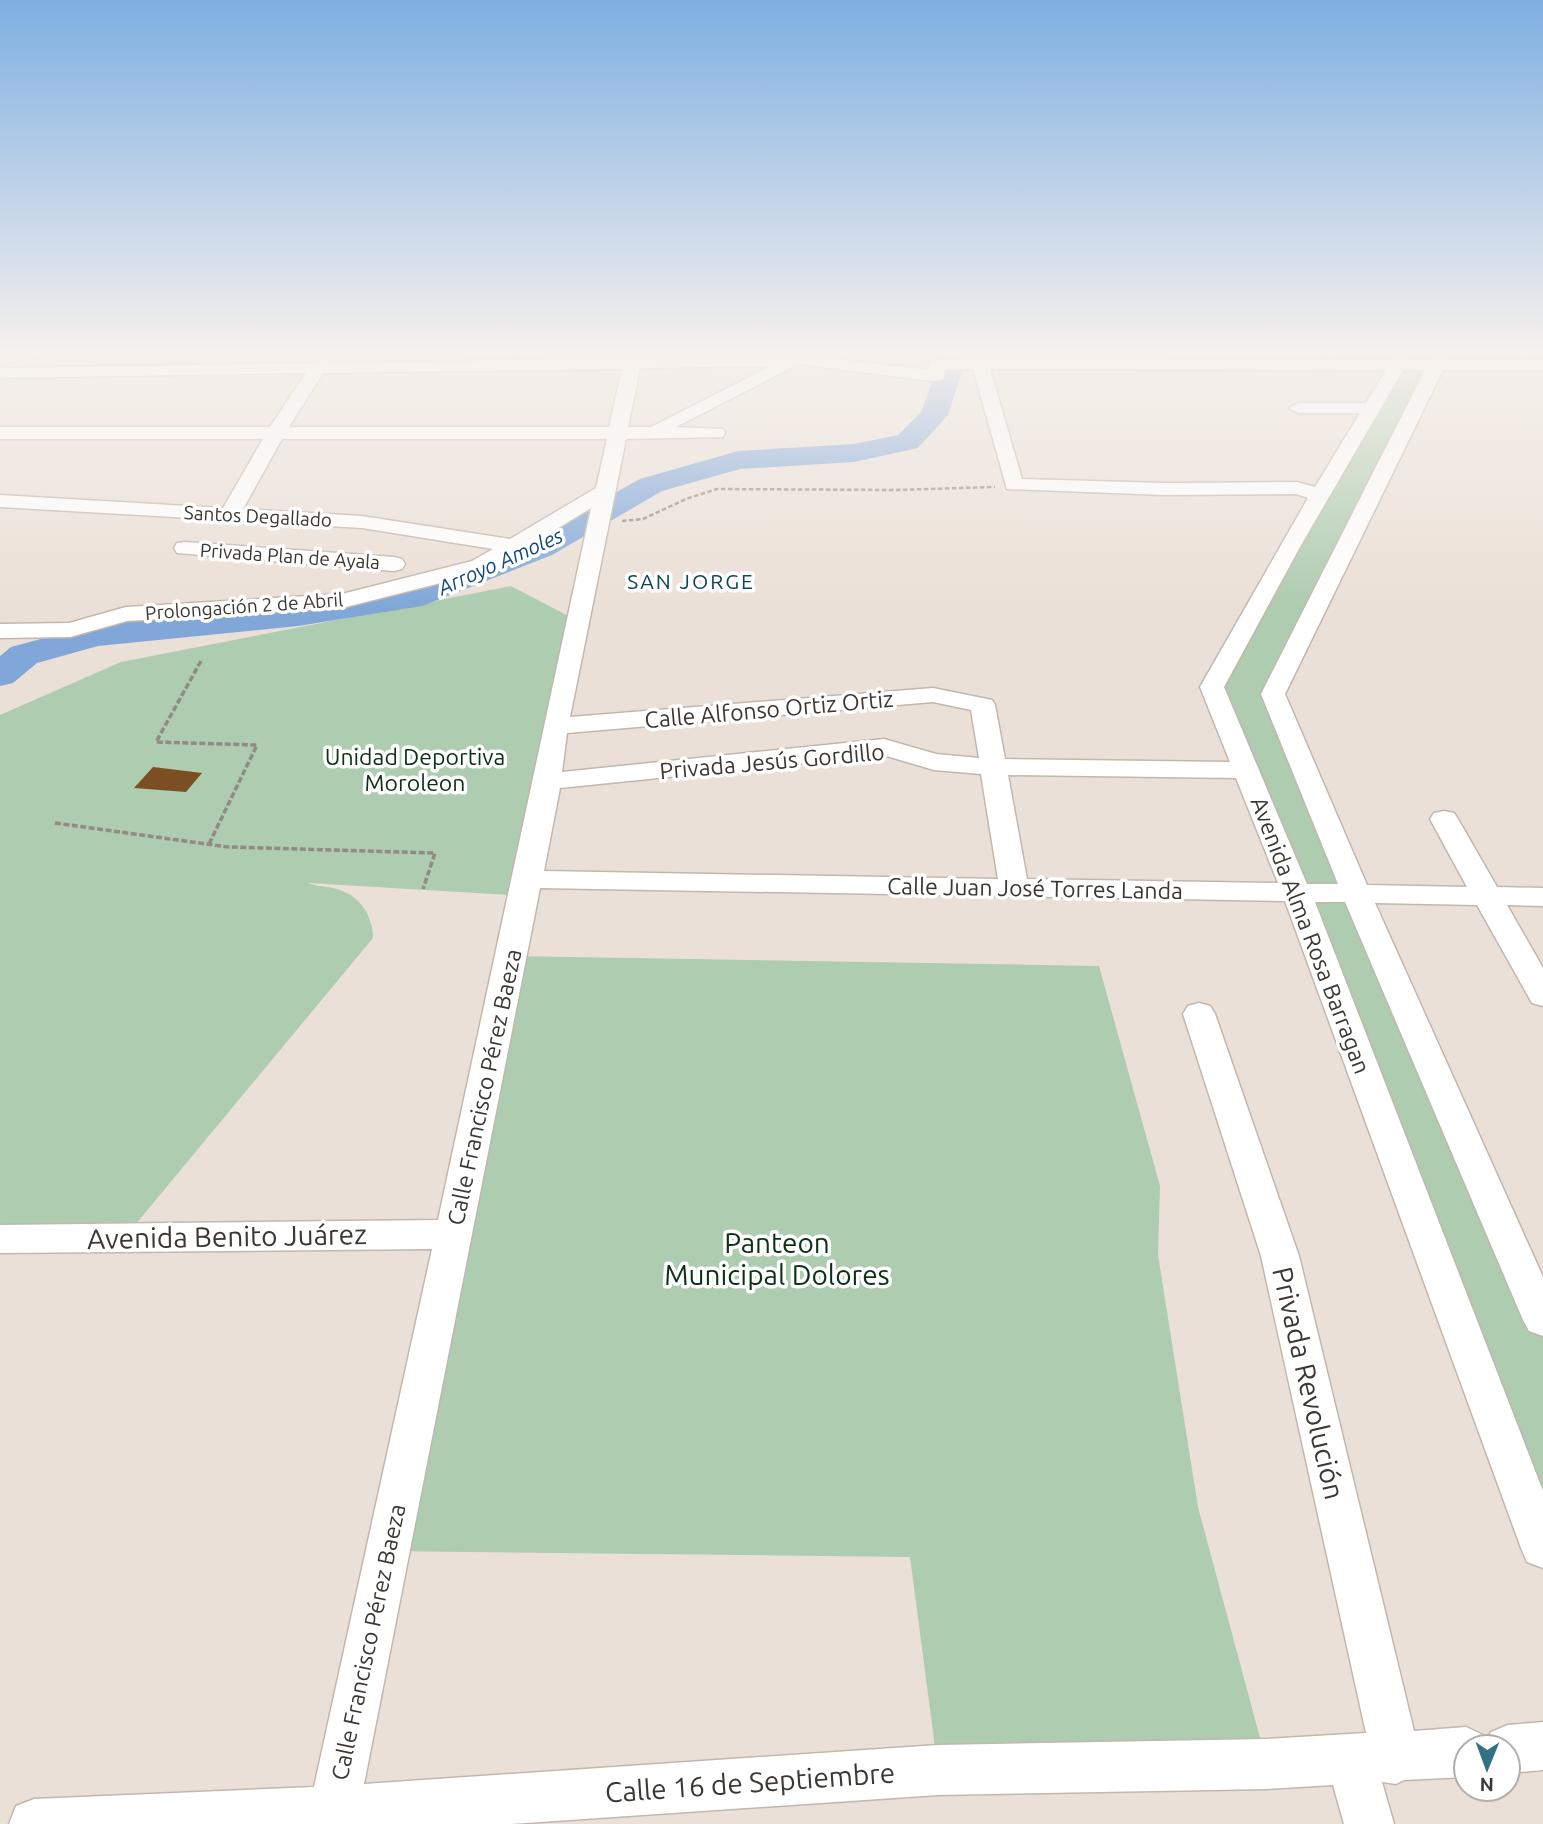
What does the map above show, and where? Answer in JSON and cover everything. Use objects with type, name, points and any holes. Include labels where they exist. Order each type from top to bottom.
[{"type":"street","points":[[229,514],[275,435]]},
{"type":"street","name":"Calle Francisco Pérez Baeza","points":[[332,1818],[548,781],[555,726],[616,435]]},
{"type":"street","points":[[998,435],[1014,485],[1164,489],[1297,488],[1321,495]]},
{"type":"street","name":"Avenida Alma Rosa Barragan","points":[[1355,435],[1289,547],[1212,687],[1297,894],[1543,1548]]},
{"type":"street","points":[[1402,435],[1273,695],[1357,895],[1543,1320]]},
{"type":"street","name":"Santos Degallado","points":[[0,501],[362,522],[515,546]]},
{"type":"street","name":"Prolongación 2 de Abril","points":[[0,631],[69,630],[126,614],[342,601],[376,594],[480,566],[515,546],[602,506]]},
{"type":"street","points":[[376,594],[420,529]]},
{"type":"street","points":[[1289,547],[1341,558]]},
{"type":"street","name":"Privada Plan de Ayala","points":[[185,548],[394,564]]},
{"type":"street","name":"Calle Alfonso Ortiz Ortiz","points":[[555,726],[933,695],[983,705],[994,767]]},
{"type":"street","name":"Privada Jesús Gordillo","points":[[548,781],[884,747],[934,762],[994,767],[1247,770]]},
{"type":"street","points":[[994,767],[1014,887]]},
{"type":"street","points":[[1444,818],[1543,996]]},
{"type":"street","name":"Calle Juan José Torres Landa","points":[[527,879],[1543,897]]},
{"type":"street","name":"Privada Revolución","points":[[1199,1014],[1280,1256],[1373,1760],[1369,1824]]},
{"type":"street","name":"Avenida Benito Juárez","points":[[0,1239],[453,1234]]},
{"type":"street","points":[[1522,1748],[1543,1746]]},
{"type":"street","name":"Calle 16 de Septiembre","points":[[34,1824],[332,1818],[938,1770],[1373,1760],[1452,1753]]},
{"type":"path","points":[[602,506],[643,519],[686,499],[717,489],[895,490],[1014,485]]},
{"type":"path","points":[[201,661],[156,742],[257,745],[209,844]]},
{"type":"path","points":[[55,823],[209,844],[435,853],[423,889]]},
{"type":"green space","points":[[1354,435],[1401,435],[1273,695],[1543,1320],[1543,1548],[1215,688]]},
{"type":"green space","name":"Unidad Deportiva Moroleon","points":[[511,586],[572,618],[510,895],[308,883],[347,893],[360,903],[371,923],[373,938],[135,1225],[0,1226],[0,715],[121,662]]},
{"type":"green space","name":"Panteon Municipal Dolores","points":[[511,956],[1099,966],[1160,1186],[1158,1255],[1198,1507],[1267,1764],[938,1770],[910,1557],[387,1551]]},
{"type":"building","points":[[153,767],[202,773],[186,792],[134,788]]},
{"type":"waterway","name":"Arroyo Amoles","points":[[0,675],[24,655],[96,635],[298,615],[410,599],[540,548],[651,485],[738,460],[854,453],[908,442],[915,435]]},
{"type":"district","name":"SAN JORGE","points":[[691,581]]}]
